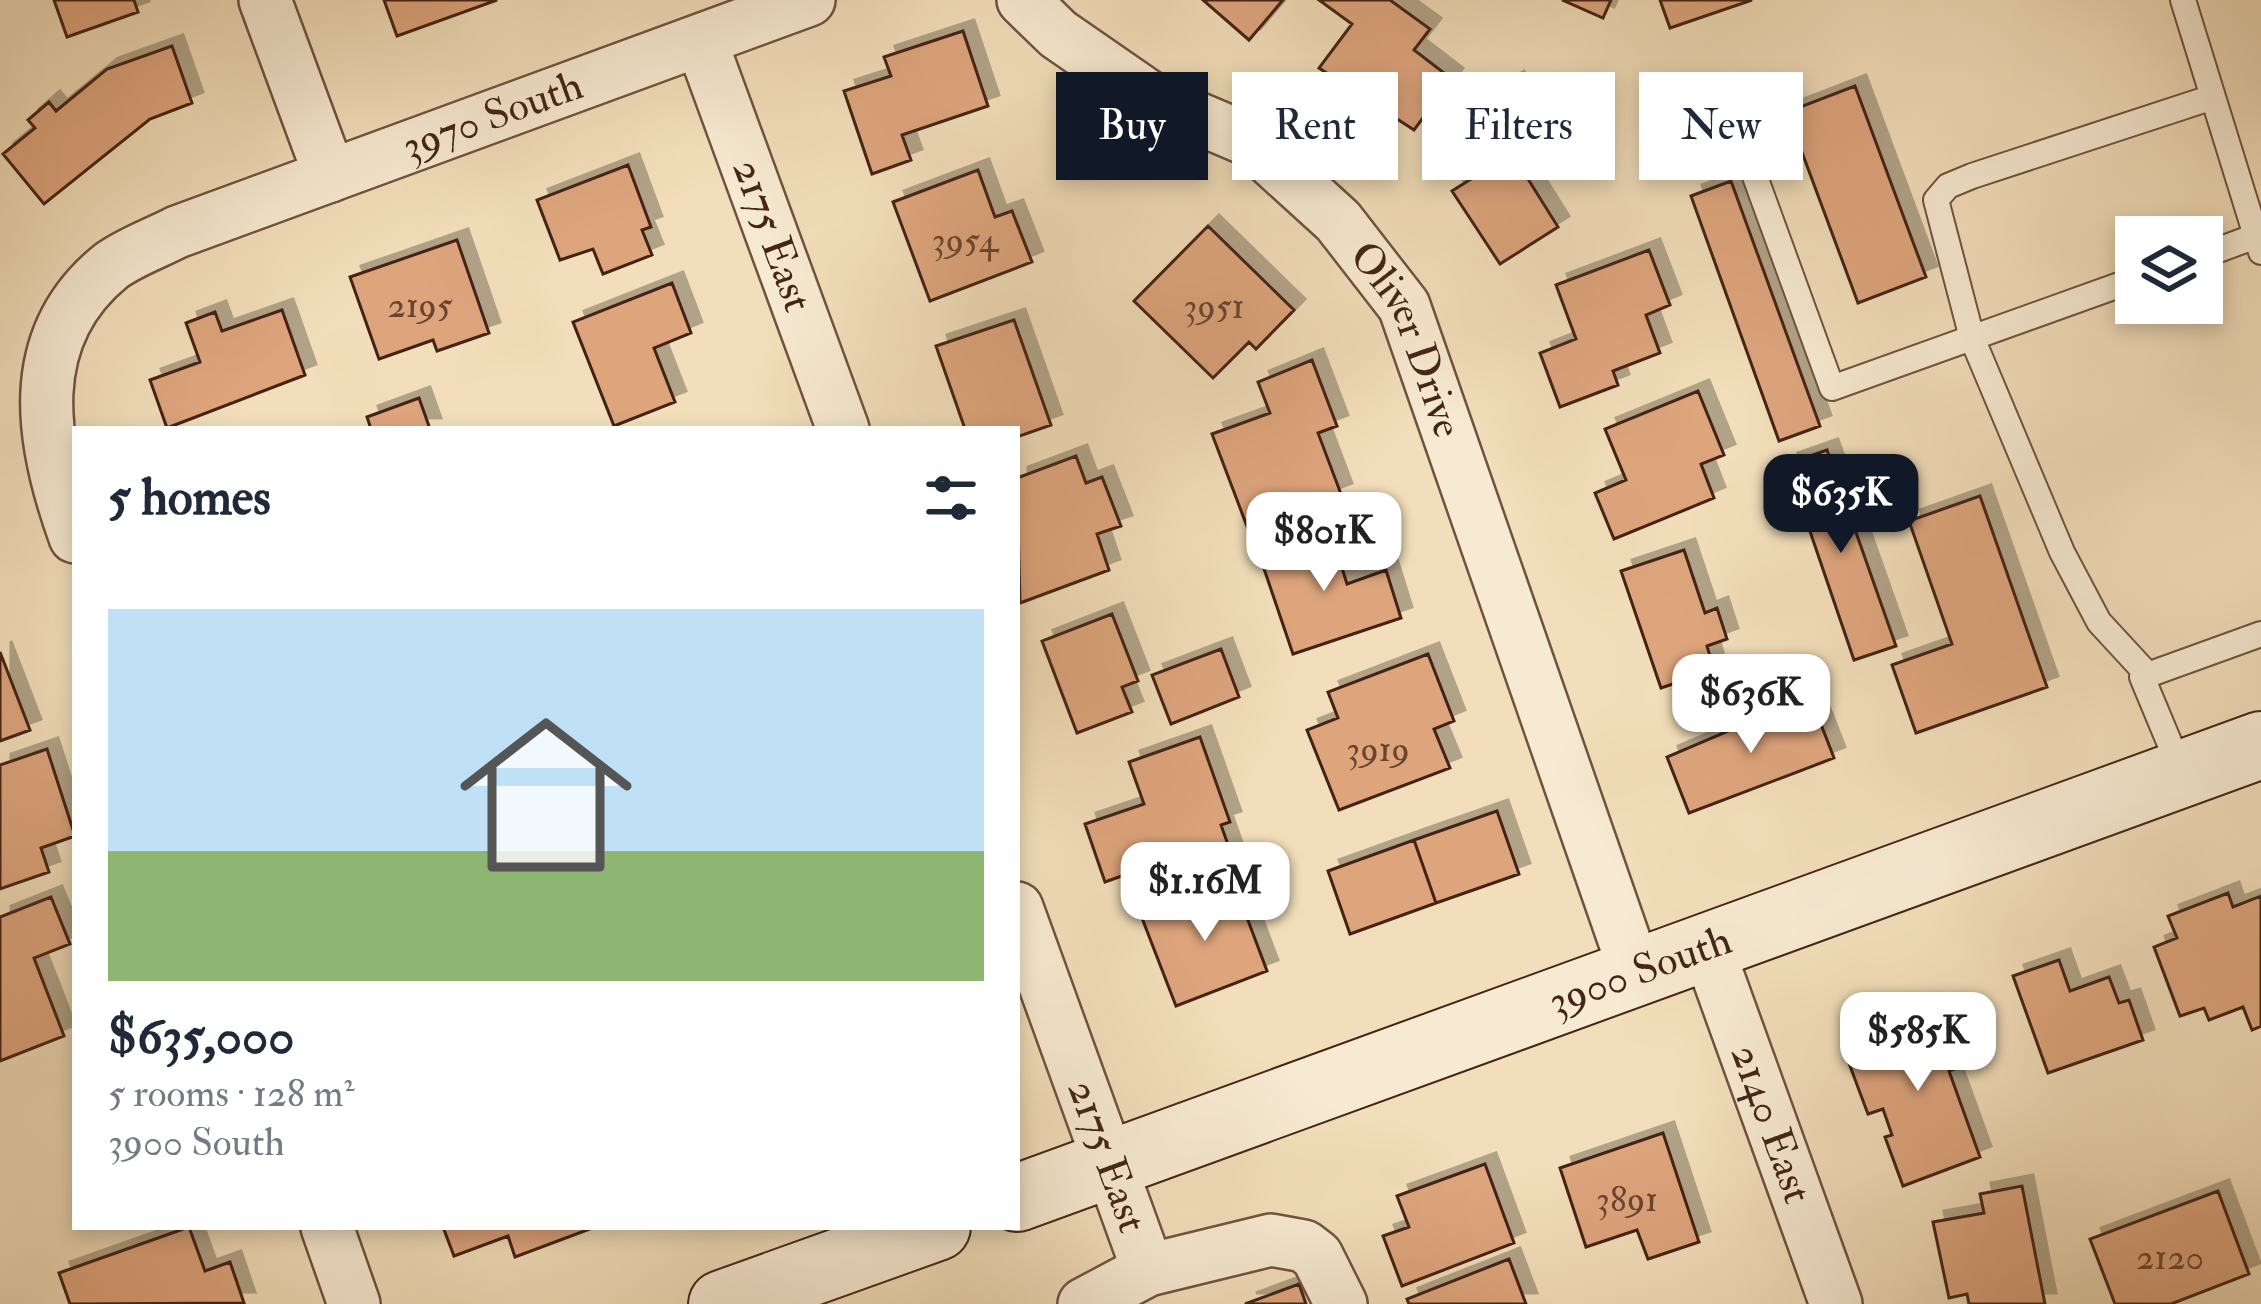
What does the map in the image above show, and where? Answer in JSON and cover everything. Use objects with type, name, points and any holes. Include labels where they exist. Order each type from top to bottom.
[{"type":"main road","name":"3900 South","points":[[1020,1197],[2261,745]]},
{"type":"main road","points":[[722,1304],[929,1230]]},
{"type":"street","points":[[265,0],[330,176]]},
{"type":"street","name":"3970 South","points":[[72,529],[51,472],[44,428],[58,337],[76,302],[113,265],[177,232],[809,0]]},
{"type":"street","name":"Oliver Drive","points":[[1022,0],[1058,34],[1153,99],[1249,140],[1338,221],[1404,306],[1636,971]]},
{"type":"street","name":"2175 East","points":[[701,41],[842,426]]},
{"type":"street","name":"2175 East","points":[[1020,916],[1148,1270]]},
{"type":"street","name":"2140 East","points":[[1707,946],[1836,1304]]},
{"type":"street","points":[[328,1230],[354,1304]]},
{"type":"street","points":[[1084,1304],[1148,1270],[1255,1243],[1288,1240],[1317,1256],[1341,1304]]},
{"type":"lane","points":[[2183,0],[2259,244],[2223,252]]},
{"type":"lane","points":[[2147,674],[2099,622],[2062,552],[1972,338],[1936,200],[1948,186],[2213,98]]},
{"type":"lane","points":[[1756,180],[1832,388],[2115,287]]},
{"type":"lane","points":[[2182,773],[2141,676],[2261,634]]},
{"type":"building","points":[[54,0],[134,0],[138,12],[67,37]]},
{"type":"building","points":[[384,0],[497,0],[397,36]]},
{"type":"building","points":[[1203,0],[1283,0],[1249,40]]},
{"type":"building","points":[[1319,0],[1390,0],[1430,29],[1414,50],[1443,72],[1422,72],[1422,119],[1414,130],[1398,120],[1398,72],[1325,72],[1319,68],[1352,24]]},
{"type":"building","points":[[1562,0],[1611,0],[1603,18]]},
{"type":"building","points":[[1660,0],[1752,0],[1670,28]]},
{"type":"building","points":[[963,31],[988,106],[902,135],[911,160],[872,174],[844,91],[891,76],[884,57]]},
{"type":"building","points":[[172,46],[192,103],[150,119],[44,204],[3,154],[35,128],[28,120],[49,102],[56,111],[107,69]]},
{"type":"building","points":[[1855,86],[1926,277],[1858,303],[1803,155],[1803,106]]},
{"type":"building","points":[[628,165],[651,227],[642,230],[652,255],[603,274],[593,249],[560,260],[537,200]]},
{"type":"building","points":[[978,170],[995,217],[1012,211],[1032,262],[930,301],[893,202]]},
{"type":"building","points":[[1469,180],[1529,180],[1558,227],[1500,264],[1452,191]]},
{"type":"building","points":[[1731,181],[1820,426],[1779,441],[1691,196]]},
{"type":"building","points":[[1208,226],[1294,310],[1256,349],[1249,342],[1213,378],[1134,301]]},
{"type":"building","points":[[457,240],[489,333],[437,351],[433,340],[379,359],[350,277]]},
{"type":"building","points":[[1649,250],[1670,305],[1646,315],[1660,353],[1613,371],[1618,385],[1560,407],[1540,353],[1576,339],[1556,285]]},
{"type":"building","points":[[672,283],[691,333],[654,348],[675,402],[614,426],[573,322]]},
{"type":"building","points":[[282,310],[305,375],[166,426],[150,380],[200,362],[186,323],[215,312],[222,331]]},
{"type":"building","points":[[1014,320],[1051,425],[1020,436],[1020,426],[964,426],[936,346]]},
{"type":"building","points":[[1312,360],[1337,426],[1318,433],[1341,494],[1248,529],[1212,434],[1270,413],[1258,382]]},
{"type":"building","points":[[1698,391],[1724,455],[1701,464],[1714,498],[1614,539],[1595,493],[1626,480],[1605,429]]},
{"type":"building","points":[[419,398],[429,426],[370,426],[367,417]]},
{"type":"building","points":[[1827,450],[1896,646],[1854,660],[1787,464]]},
{"type":"building","points":[[1076,456],[1086,483],[1102,477],[1121,526],[1097,534],[1109,570],[1020,603],[1020,477]]},
{"type":"building","points":[[1980,496],[2047,687],[1916,733],[1892,665],[1952,644],[1909,521]]},
{"type":"building","points":[[1330,530],[1347,584],[1386,570],[1401,618],[1293,654],[1259,554]]},
{"type":"building","points":[[1684,550],[1705,613],[1717,608],[1727,639],[1707,646],[1714,670],[1661,688],[1621,571]]},
{"type":"building","points":[[1112,614],[1138,681],[1122,687],[1132,712],[1077,733],[1042,641]]},
{"type":"building","points":[[1221,649],[1239,697],[1171,724],[1152,675]]},
{"type":"building","points":[[0,652],[30,730],[0,741]]},
{"type":"building","points":[[1428,654],[1454,721],[1434,729],[1450,768],[1339,810],[1307,730],[1338,718],[1328,692]]},
{"type":"building","points":[[1810,696],[1834,758],[1689,813],[1667,757]]},
{"type":"building","points":[[1200,737],[1230,822],[1221,825],[1231,853],[1188,868],[1183,854],[1105,882],[1085,824],[1144,804],[1129,762]]},
{"type":"building","points":[[47,749],[72,837],[41,848],[49,872],[0,889],[0,765]]},
{"type":"building","points":[[1497,811],[1519,874],[1436,903],[1414,840]]},
{"type":"building","points":[[1414,840],[1436,903],[1350,934],[1328,871]]},
{"type":"building","points":[[1234,883],[1267,971],[1176,1006],[1142,918]]},
{"type":"building","points":[[2228,893],[2233,907],[2261,896],[2261,1026],[2252,1030],[2243,1007],[2209,1020],[2204,1008],[2180,1016],[2154,947],[2177,938],[2168,916]]},
{"type":"building","points":[[51,897],[70,944],[34,958],[64,1036],[0,1061],[0,917]]},
{"type":"building","points":[[2059,960],[2070,991],[2109,977],[2119,1003],[2129,1000],[2143,1040],[2048,1073],[2013,976]]},
{"type":"building","points":[[1956,1009],[1975,1061],[1949,1071],[1980,1157],[1903,1186],[1885,1137],[1892,1135],[1883,1109],[1868,1114],[1844,1050]]},
{"type":"building","points":[[1663,1133],[1699,1242],[1648,1259],[1637,1230],[1586,1247],[1560,1168]]},
{"type":"building","points":[[1485,1164],[1514,1243],[1402,1286],[1383,1236],[1409,1227],[1397,1196]]},
{"type":"building","points":[[2022,1186],[2045,1304],[1969,1304],[1967,1294],[1949,1298],[1933,1222],[1984,1213],[1980,1194]]},
{"type":"building","points":[[2218,1191],[2249,1274],[2171,1304],[2115,1304],[2090,1239]]},
{"type":"building","points":[[190,1230],[205,1271],[230,1262],[244,1303],[70,1304],[59,1273]]},
{"type":"building","points":[[444,1230],[587,1230],[515,1257],[508,1236],[454,1256]]},
{"type":"building","points":[[1509,1259],[1526,1304],[1409,1304],[1407,1299]]},
{"type":"building","points":[[1299,1284],[1306,1304],[1245,1304]]}]
